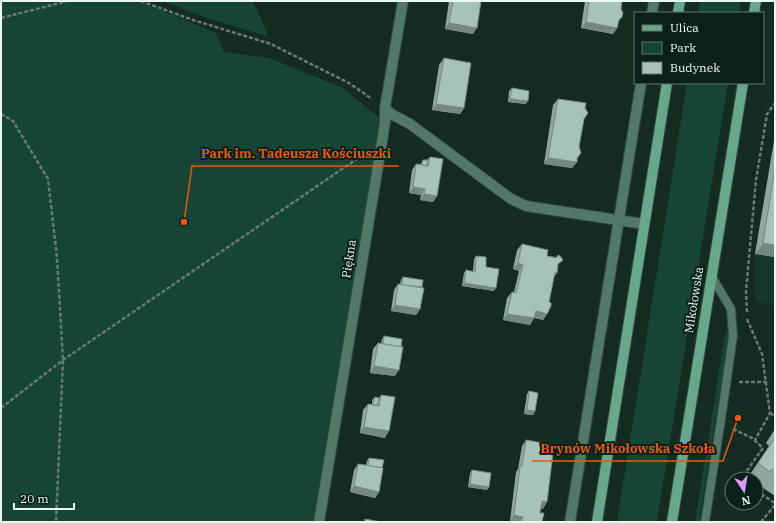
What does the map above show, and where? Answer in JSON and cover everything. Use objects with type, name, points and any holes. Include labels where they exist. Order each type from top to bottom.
[{"type":"main road","points":[[678,12],[680,1]]},
{"type":"main road","points":[[754,12],[756,1]]},
{"type":"main road","points":[[596,522],[667,84]]},
{"type":"main road","name":"Mikołowska","points":[[672,522],[743,84]]},
{"type":"street","name":"Piękna","points":[[319,522],[382,142],[385,122],[385,108],[403,1]]},
{"type":"street","points":[[652,12],[654,1]]},
{"type":"street","points":[[570,522],[640,84]]},
{"type":"street","points":[[385,108],[391,114],[410,124],[511,199],[526,206],[644,224]]},
{"type":"lane","points":[[705,522],[722,420],[733,336],[731,309],[712,276]]},
{"type":"path","points":[[1,18],[68,1]]},
{"type":"path","points":[[141,1],[193,20],[272,44],[349,83],[385,108]]},
{"type":"path","points":[[1,114],[13,121],[48,179],[57,258],[63,360],[56,522]]},
{"type":"path","points":[[1,408],[63,360],[382,142]]},
{"type":"path","points":[[747,319],[762,354],[770,413],[755,440]]},
{"type":"path","points":[[739,382],[767,382]]},
{"type":"path","points":[[770,413],[775,416]]},
{"type":"path","points":[[731,428],[755,440],[763,448],[747,471]]},
{"type":"path","points":[[762,522],[775,504],[764,496]]},
{"type":"shaded area","points":[[775,134],[775,306],[755,301],[755,254]]},
{"type":"green space","points":[[1,1],[140,1],[216,33],[224,52],[269,58],[341,87],[385,122],[315,522],[1,522]]},
{"type":"green space","points":[[164,1],[253,1],[267,32],[266,36],[198,15]]},
{"type":"green space","points":[[700,1],[741,1],[739,12],[698,12]]},
{"type":"green space","points":[[687,84],[728,84],[657,522],[617,522]]},
{"type":"green space","points":[[727,332],[729,336],[699,522],[695,522],[725,334]]},
{"type":"building","points":[[453,1],[481,1],[477,28],[449,23]]},
{"type":"building","points":[[589,1],[622,1],[621,9],[623,13],[617,28],[586,22]]},
{"type":"building","points":[[444,58],[471,63],[464,108],[436,104]]},
{"type":"building","points":[[512,88],[529,91],[528,101],[510,99]]},
{"type":"building","points":[[558,99],[586,103],[585,108],[588,113],[584,119],[579,146],[581,153],[577,158],[577,162],[548,158]]},
{"type":"building","points":[[430,157],[443,159],[437,196],[424,194],[425,189],[413,187],[416,164],[428,166]]},
{"type":"building","points":[[423,160],[427,160],[427,166],[422,165]]},
{"type":"building","points":[[775,168],[775,245],[763,243]]},
{"type":"building","points":[[522,244],[548,250],[547,256],[557,258],[558,255],[563,260],[558,264],[557,273],[555,272],[549,302],[551,303],[551,306],[547,314],[536,311],[534,318],[507,314],[512,292],[516,293],[523,265],[518,263]]},
{"type":"building","points":[[476,256],[486,257],[486,267],[499,269],[496,288],[464,283],[466,270],[475,272]]},
{"type":"building","points":[[403,277],[423,280],[422,287],[402,285]]},
{"type":"building","points":[[398,284],[424,288],[420,309],[395,305]]},
{"type":"building","points":[[384,336],[402,339],[401,347],[383,344]]},
{"type":"building","points":[[378,343],[403,347],[399,370],[374,366]]},
{"type":"building","points":[[529,391],[538,393],[535,411],[527,410]]},
{"type":"building","points":[[381,395],[395,397],[389,431],[364,427],[368,404],[379,406]]},
{"type":"building","points":[[375,397],[379,398],[377,405],[373,405]]},
{"type":"building","points":[[775,438],[775,471],[772,469],[770,472],[758,463]]},
{"type":"building","points":[[526,440],[554,445],[547,502],[542,501],[540,513],[544,513],[542,522],[522,522],[523,517],[514,515],[520,466],[522,466]]},
{"type":"building","points":[[369,458],[384,460],[382,468],[368,466]]},
{"type":"building","points":[[358,464],[383,468],[379,492],[354,486]]},
{"type":"building","points":[[472,470],[491,473],[489,487],[470,484]]},
{"type":"building","points":[[365,519],[381,522],[365,522]]},
{"type":"place","name":"Park im. Tadeusza Kościuszki","points":[[184,222]]},
{"type":"place","name":"Brynów Mikołowska Szkoła","points":[[738,418]]}]
